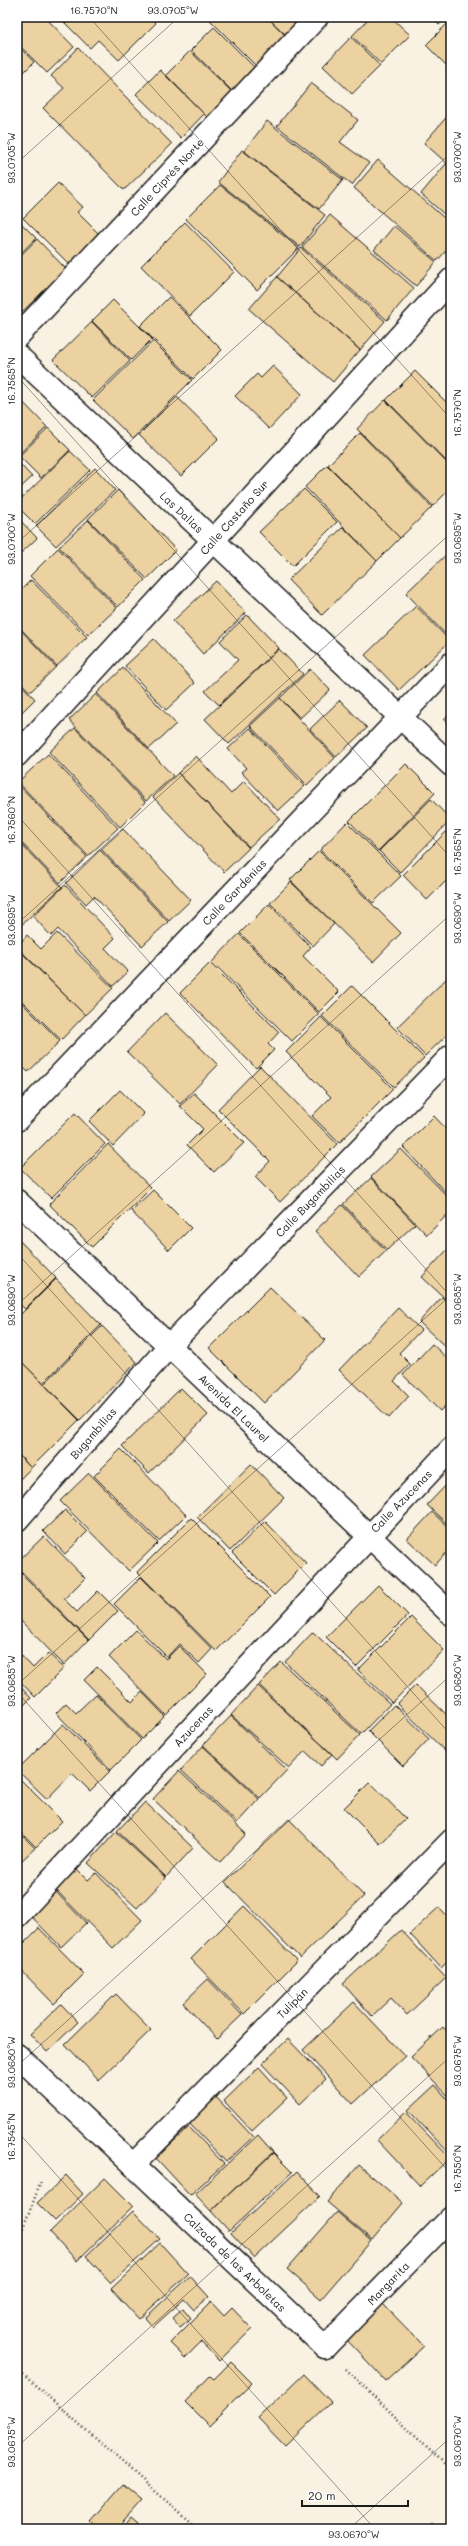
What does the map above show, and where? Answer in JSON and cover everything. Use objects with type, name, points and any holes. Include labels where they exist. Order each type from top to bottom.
[{"type":"street","name":"Calle Ciprés Norte","points":[[17,337],[317,17]]},
{"type":"street","name":"Calle Castaño Sur","points":[[17,755],[451,280]]},
{"type":"street","name":"Las Dalias","points":[[17,355],[451,765]]},
{"type":"street","name":"Calle Gardenias","points":[[17,1120],[451,664]]},
{"type":"street","name":"Calle Bugambilias","points":[[169,1346],[451,1056]]},
{"type":"street","name":"Avenida El Laurel","points":[[17,1201],[451,1614]]},
{"type":"street","name":"Bugambilias","points":[[17,1520],[169,1346]]},
{"type":"street","name":"Calle Azucenas","points":[[368,1535],[451,1448]]},
{"type":"street","name":"Azucenas","points":[[17,1916],[368,1535]]},
{"type":"street","name":"Tulipán","points":[[132,2165],[451,1841]]},
{"type":"street","name":"Calzada de las Arboletas","points":[[17,2055],[325,2347]]},
{"type":"street","name":"Margarita","points":[[325,2347],[451,2218]]},
{"type":"path","points":[[17,2243],[41,2182]]},
{"type":"path","points":[[325,2347],[451,2471]]},
{"type":"path","points":[[17,2369],[198,2529]]},
{"type":"building","points":[[17,17],[45,17],[74,47],[47,73],[17,43]]},
{"type":"building","points":[[59,17],[150,17],[156,23],[119,60],[98,40],[90,48]]},
{"type":"building","points":[[207,17],[267,17],[287,37],[258,68]]},
{"type":"building","points":[[267,17],[306,17],[287,36]]},
{"type":"building","points":[[370,17],[391,17],[410,35],[381,64],[352,36]]},
{"type":"building","points":[[431,17],[447,17],[439,25]]},
{"type":"building","points":[[451,20],[451,70],[426,45]]},
{"type":"building","points":[[214,27],[256,69],[233,92],[191,50]]},
{"type":"building","points":[[351,37],[380,66],[352,94],[323,66]]},
{"type":"building","points":[[17,45],[34,62],[17,79]]},
{"type":"building","points":[[78,48],[172,144],[124,190],[43,108],[64,88],[51,76]]},
{"type":"building","points":[[190,51],[233,93],[208,118],[166,75]]},
{"type":"building","points":[[160,70],[204,114],[181,138],[136,94]]},
{"type":"building","points":[[311,83],[358,120],[340,142],[369,163],[352,185],[277,126]]},
{"type":"building","points":[[451,112],[451,167],[424,143]]},
{"type":"building","points":[[267,121],[343,180],[319,209],[244,151]]},
{"type":"building","points":[[242,150],[325,215],[300,247],[218,182]]},
{"type":"building","points":[[378,160],[451,224],[451,245],[437,261],[354,188]]},
{"type":"building","points":[[446,164],[451,168],[451,220],[421,194]]},
{"type":"building","points":[[58,183],[83,207],[77,212],[100,235],[70,265],[23,218]]},
{"type":"building","points":[[220,185],[299,248],[257,290],[186,219]]},
{"type":"building","points":[[330,215],[414,288],[387,320],[302,247]]},
{"type":"building","points":[[17,219],[36,238],[17,257]]},
{"type":"building","points":[[185,222],[234,272],[190,316],[141,266]]},
{"type":"building","points":[[394,226],[436,262],[416,286],[374,250]]},
{"type":"building","points":[[37,239],[66,269],[17,317],[17,259]]},
{"type":"building","points":[[301,248],[385,321],[360,350],[277,277]]},
{"type":"building","points":[[277,277],[360,350],[333,382],[249,309]]},
{"type":"building","points":[[169,297],[222,350],[193,379],[140,326]]},
{"type":"building","points":[[113,300],[152,339],[131,360],[92,321]]},
{"type":"building","points":[[92,322],[130,361],[92,398],[53,360]]},
{"type":"building","points":[[153,341],[192,380],[133,439],[93,400]]},
{"type":"building","points":[[273,366],[302,394],[269,429],[235,396],[257,374],[261,378]]},
{"type":"building","points":[[415,371],[451,407],[451,466],[386,400]]},
{"type":"building","points":[[17,396],[47,427],[17,456]]},
{"type":"building","points":[[177,397],[219,438],[181,476],[139,435]]},
{"type":"building","points":[[385,400],[451,467],[451,488],[433,506],[357,429]]},
{"type":"building","points":[[48,428],[70,450],[41,478],[19,456]]},
{"type":"building","points":[[360,433],[432,507],[400,538],[328,465]]},
{"type":"building","points":[[70,451],[90,470],[35,524],[17,506],[17,503]]},
{"type":"building","points":[[17,461],[32,477],[17,491]]},
{"type":"building","points":[[327,465],[400,538],[377,561],[305,487]]},
{"type":"building","points":[[95,468],[115,490],[56,546],[36,526]]},
{"type":"building","points":[[304,489],[337,522],[293,566],[259,532]]},
{"type":"building","points":[[118,490],[176,550],[147,579],[88,519]]},
{"type":"building","points":[[17,517],[37,538],[17,557]]},
{"type":"building","points":[[88,520],[145,580],[118,607],[59,547]]},
{"type":"building","points":[[343,527],[377,561],[322,615],[288,580]]},
{"type":"building","points":[[58,548],[117,608],[88,635],[30,576]]},
{"type":"building","points":[[451,550],[451,640],[406,593]]},
{"type":"building","points":[[31,580],[87,637],[57,666],[17,625],[17,594]]},
{"type":"building","points":[[216,581],[246,613],[203,654],[173,621]]},
{"type":"building","points":[[416,606],[450,641],[399,690],[365,655]]},
{"type":"building","points":[[247,615],[279,648],[219,705],[205,691],[238,660],[220,641]]},
{"type":"building","points":[[17,626],[56,667],[30,692],[17,678]]},
{"type":"building","points":[[154,639],[195,683],[166,710],[125,666]]},
{"type":"building","points":[[279,649],[303,674],[229,744],[205,719]]},
{"type":"building","points":[[123,668],[176,724],[149,749],[97,693]]},
{"type":"building","points":[[310,669],[330,690],[300,718],[280,698]]},
{"type":"building","points":[[17,680],[35,699],[17,717]]},
{"type":"building","points":[[96,694],[173,776],[146,801],[69,720]]},
{"type":"building","points":[[280,698],[335,758],[307,785],[250,726]]},
{"type":"building","points":[[340,700],[367,728],[336,757],[310,729]]},
{"type":"building","points":[[451,712],[451,725],[444,719]]},
{"type":"building","points":[[75,728],[145,802],[120,827],[49,752]]},
{"type":"building","points":[[250,728],[305,786],[278,811],[241,772],[246,768],[228,749]]},
{"type":"building","points":[[48,754],[118,828],[88,856],[18,782]]},
{"type":"building","points":[[196,756],[231,794],[244,781],[280,819],[249,847],[178,773]]},
{"type":"building","points":[[406,764],[435,793],[378,851],[349,821]]},
{"type":"building","points":[[178,773],[249,848],[224,872],[153,797]]},
{"type":"building","points":[[18,784],[87,857],[60,883],[17,838]]},
{"type":"building","points":[[431,799],[451,820],[400,872],[379,851]]},
{"type":"building","points":[[347,822],[401,876],[373,903],[320,850]]},
{"type":"building","points":[[451,827],[451,876],[427,900],[403,875]]},
{"type":"building","points":[[123,829],[191,900],[169,921],[101,849]]},
{"type":"building","points":[[17,840],[62,887],[17,929]]},
{"type":"building","points":[[100,850],[168,922],[142,946],[94,896],[86,904],[66,883]]},
{"type":"building","points":[[319,851],[401,933],[373,962],[290,880]]},
{"type":"building","points":[[291,882],[334,924],[313,946],[270,903]]},
{"type":"building","points":[[65,885],[115,938],[105,948],[128,972],[113,986],[58,929],[51,936],[33,916]]},
{"type":"building","points":[[269,904],[311,947],[303,956],[339,992],[319,1012],[240,933]]},
{"type":"building","points":[[57,933],[113,988],[85,1015],[17,947],[27,935],[41,949]]},
{"type":"building","points":[[239,934],[319,1014],[292,1041],[212,962]]},
{"type":"building","points":[[17,948],[85,1015],[61,1040],[17,996]]},
{"type":"building","points":[[210,963],[279,1032],[268,1044],[274,1050],[256,1068],[180,993]]},
{"type":"building","points":[[451,974],[451,1031],[425,1056],[397,1027]]},
{"type":"building","points":[[352,986],[424,1058],[394,1087],[322,1016]]},
{"type":"building","points":[[17,998],[60,1041],[28,1072],[17,1061]]},
{"type":"building","points":[[165,1013],[218,1065],[180,1104],[127,1052]]},
{"type":"building","points":[[321,1017],[393,1089],[339,1143],[312,1116],[331,1097],[286,1052]]},
{"type":"building","points":[[260,1066],[337,1144],[280,1202],[255,1177],[270,1161],[218,1109]]},
{"type":"building","points":[[120,1090],[144,1114],[113,1146],[89,1121]]},
{"type":"building","points":[[194,1093],[244,1143],[214,1172],[187,1145],[203,1129],[180,1106]]},
{"type":"building","points":[[75,1113],[105,1144],[51,1198],[20,1168]]},
{"type":"building","points":[[434,1116],[451,1134],[451,1198],[403,1147]]},
{"type":"building","points":[[108,1144],[151,1188],[92,1247],[49,1204]]},
{"type":"building","points":[[401,1149],[451,1200],[451,1211],[427,1235],[371,1177]]},
{"type":"building","points":[[371,1178],[415,1224],[387,1250],[343,1204]]},
{"type":"building","points":[[153,1190],[191,1228],[169,1250],[131,1211]]},
{"type":"building","points":[[342,1205],[386,1251],[359,1277],[315,1231]]},
{"type":"building","points":[[17,1238],[56,1278],[25,1309],[17,1302]]},
{"type":"building","points":[[447,1250],[451,1254],[451,1304],[422,1277]]},
{"type":"building","points":[[56,1279],[101,1325],[43,1383],[17,1357],[17,1318]]},
{"type":"building","points":[[270,1287],[325,1340],[264,1403],[209,1348]]},
{"type":"building","points":[[442,1297],[451,1306],[451,1352],[419,1322]]},
{"type":"building","points":[[398,1308],[421,1330],[399,1353],[410,1364],[394,1381],[409,1396],[389,1418],[339,1370]]},
{"type":"building","points":[[102,1326],[137,1362],[80,1420],[44,1384]]},
{"type":"building","points":[[432,1344],[451,1362],[451,1400],[440,1411],[403,1375]]},
{"type":"building","points":[[17,1357],[79,1420],[31,1468],[17,1453]]},
{"type":"building","points":[[181,1388],[208,1415],[149,1473],[122,1446]]},
{"type":"building","points":[[121,1449],[186,1515],[159,1541],[94,1476]]},
{"type":"building","points":[[17,1454],[31,1468],[17,1482]]},
{"type":"building","points":[[251,1464],[284,1498],[230,1551],[197,1517]]},
{"type":"building","points":[[89,1473],[158,1543],[129,1571],[60,1501]]},
{"type":"building","points":[[451,1480],[451,1528],[427,1505]]},
{"type":"building","points":[[65,1510],[87,1532],[65,1554],[43,1531]]},
{"type":"building","points":[[432,1512],[451,1530],[451,1548],[435,1565],[407,1539]]},
{"type":"building","points":[[191,1518],[270,1597],[216,1651],[137,1572]]},
{"type":"building","points":[[265,1521],[306,1563],[274,1595],[232,1553]]},
{"type":"building","points":[[44,1536],[85,1578],[64,1599],[77,1612],[98,1591],[118,1611],[89,1640],[17,1567],[17,1562]]},
{"type":"building","points":[[17,1569],[88,1640],[64,1665],[17,1617]]},
{"type":"building","points":[[141,1577],[212,1649],[199,1663],[179,1644],[167,1657],[114,1604]]},
{"type":"building","points":[[378,1585],[408,1615],[356,1667],[326,1637]]},
{"type":"building","points":[[411,1617],[444,1650],[392,1703],[358,1670]]},
{"type":"building","points":[[136,1630],[166,1659],[179,1646],[207,1674],[166,1715],[109,1657]]},
{"type":"building","points":[[313,1632],[390,1704],[361,1734],[285,1662]]},
{"type":"building","points":[[17,1651],[33,1668],[48,1653],[64,1668],[35,1697],[17,1678]]},
{"type":"building","points":[[281,1662],[360,1735],[337,1759],[259,1685]]},
{"type":"building","points":[[97,1667],[132,1702],[142,1692],[165,1716],[142,1739],[84,1680]]},
{"type":"building","points":[[17,1683],[31,1698],[17,1712]]},
{"type":"building","points":[[416,1685],[451,1719],[451,1757],[397,1704]]},
{"type":"building","points":[[258,1686],[332,1754],[321,1766],[305,1751],[289,1768],[231,1715]]},
{"type":"building","points":[[96,1694],[141,1740],[111,1770],[56,1713],[66,1703],[76,1713]]},
{"type":"building","points":[[394,1705],[429,1739],[403,1766],[368,1731]]},
{"type":"building","points":[[231,1716],[287,1770],[260,1798],[203,1745]]},
{"type":"building","points":[[63,1724],[110,1771],[90,1791],[72,1773],[47,1799],[17,1770]]},
{"type":"building","points":[[203,1746],[259,1799],[237,1823],[181,1770]]},
{"type":"building","points":[[179,1771],[246,1834],[220,1862],[153,1799]]},
{"type":"building","points":[[17,1776],[62,1821],[36,1847],[17,1828]]},
{"type":"building","points":[[370,1782],[406,1819],[380,1844],[344,1808]]},
{"type":"building","points":[[145,1802],[193,1848],[166,1877],[117,1831]]},
{"type":"building","points":[[289,1819],[364,1896],[300,1958],[225,1882]]},
{"type":"building","points":[[17,1830],[35,1848],[17,1865]]},
{"type":"building","points":[[116,1832],[166,1878],[137,1908],[88,1863]]},
{"type":"building","points":[[76,1868],[88,1880],[96,1873],[142,1920],[113,1948],[55,1889]]},
{"type":"building","points":[[54,1890],[86,1923],[61,1947],[29,1914]]},
{"type":"building","points":[[244,1906],[297,1961],[244,2014],[191,1959]]},
{"type":"building","points":[[439,1907],[451,1920],[451,1958],[441,1968],[410,1934]]},
{"type":"building","points":[[39,1928],[84,1974],[54,2004],[17,1966],[17,1950]]},
{"type":"building","points":[[401,1930],[446,1978],[407,2015],[391,1998],[372,2016],[343,1984]]},
{"type":"building","points":[[208,1979],[242,2015],[217,2039],[183,2003]]},
{"type":"building","points":[[116,1994],[151,2030],[99,2080],[65,2044]]},
{"type":"building","points":[[354,2002],[405,2056],[353,2104],[303,2050]]},
{"type":"building","points":[[61,2004],[78,2022],[47,2052],[30,2034]]},
{"type":"building","points":[[443,2027],[451,2036],[451,2099],[411,2057]]},
{"type":"building","points":[[288,2039],[326,2079],[300,2104],[262,2064]]},
{"type":"building","points":[[259,2067],[287,2098],[252,2131],[224,2101]]},
{"type":"building","points":[[435,2085],[451,2103],[451,2155],[408,2110]]},
{"type":"building","points":[[215,2096],[253,2137],[226,2162],[188,2122]]},
{"type":"building","points":[[406,2112],[450,2158],[420,2186],[377,2140]]},
{"type":"building","points":[[189,2127],[224,2164],[190,2195],[156,2158]]},
{"type":"building","points":[[258,2135],[273,2152],[211,2211],[195,2194]]},
{"type":"building","points":[[273,2153],[292,2172],[229,2231],[211,2211]]},
{"type":"building","points":[[359,2165],[403,2203],[372,2240],[327,2202]]},
{"type":"building","points":[[297,2171],[320,2196],[254,2258],[231,2233]]},
{"type":"building","points":[[66,2175],[83,2194],[55,2221],[37,2203]]},
{"type":"building","points":[[105,2178],[133,2206],[77,2261],[50,2232]]},
{"type":"building","points":[[133,2211],[160,2239],[111,2283],[86,2256]]},
{"type":"building","points":[[337,2212],[371,2241],[321,2299],[287,2269]]},
{"type":"building","points":[[160,2243],[188,2274],[139,2319],[111,2289]]},
{"type":"building","points":[[190,2276],[209,2297],[194,2310],[184,2299],[153,2327],[145,2318]]},
{"type":"building","points":[[211,2302],[224,2316],[232,2308],[252,2329],[219,2361],[201,2342],[185,2358],[170,2343]]},
{"type":"building","points":[[381,2302],[424,2346],[386,2381],[344,2337]]},
{"type":"building","points":[[183,2308],[191,2318],[180,2327],[172,2318]]},
{"type":"building","points":[[231,2362],[252,2383],[209,2426],[185,2402],[210,2376],[214,2379]]},
{"type":"building","points":[[304,2374],[331,2402],[285,2446],[258,2418]]},
{"type":"building","points":[[123,2484],[142,2500],[116,2529],[97,2529],[90,2522]]},
{"type":"building","points":[[131,2517],[145,2529],[121,2529]]},
{"type":"building","points":[[432,2522],[439,2529],[425,2529]]}]
